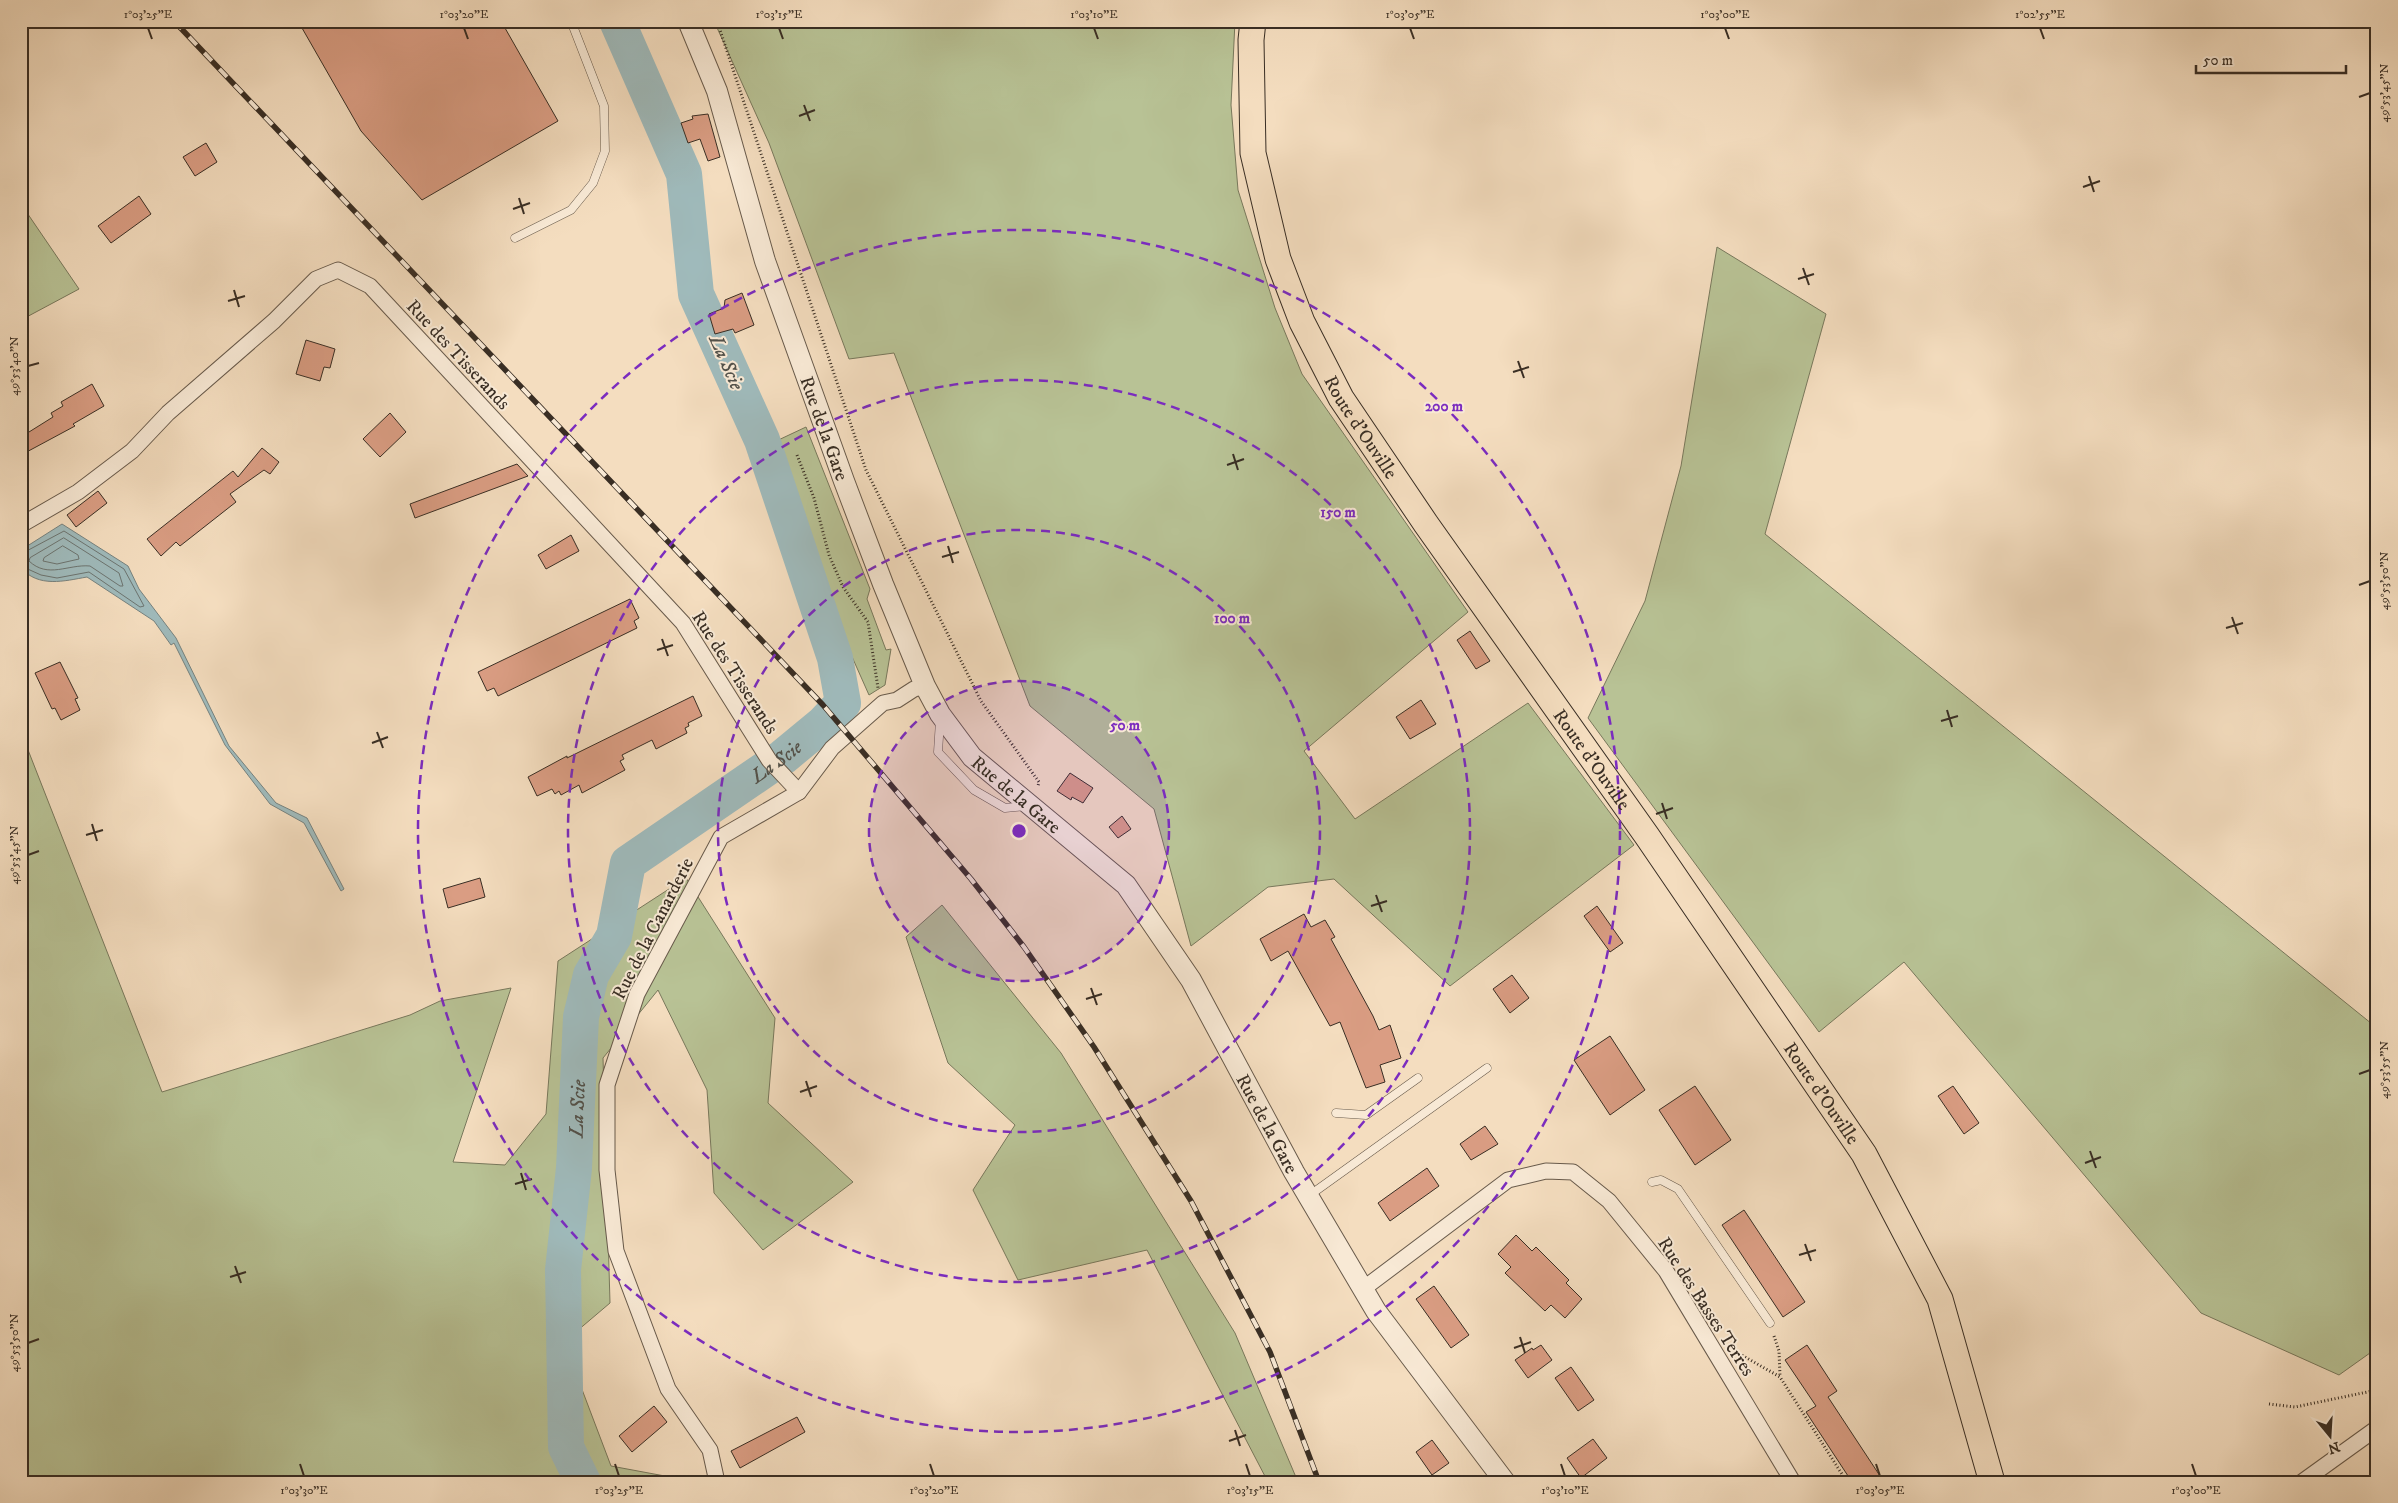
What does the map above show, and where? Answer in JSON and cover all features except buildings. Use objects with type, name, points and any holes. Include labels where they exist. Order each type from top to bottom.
[{"type":"main road","name":"Route d'Ouville","points":[[1253,21],[1250,40],[1253,153],[1278,259],[1302,322],[1341,398],[1426,524],[1647,836],[1864,1154],[1940,1299],[1992,1482]]},
{"type":"street","name":"Rue de la Gare","points":[[688,21],[717,91],[771,279],[844,481],[925,686],[940,714],[972,756],[1126,884],[1191,980],[1308,1196],[1376,1311],[1504,1482]]},
{"type":"street","name":"Rue des Tisserands","points":[[21,525],[78,492],[132,450],[168,413],[274,321],[316,279],[338,270],[370,286],[683,623],[769,760],[795,788]]},
{"type":"street","name":"Rue de la Canarderie","points":[[717,1482],[710,1450],[668,1389],[616,1251],[608,1170],[606,1085],[637,994],[721,837],[795,788],[832,748],[882,703],[897,700],[914,689],[925,686]]},
{"type":"street","name":"Rue des Basses Terres","points":[[1363,1289],[1508,1180],[1546,1171],[1572,1172],[1609,1201],[1666,1271],[1793,1482]]},
{"type":"street","points":[[2302,1482],[2377,1428]]},
{"type":"lane","points":[[515,238],[571,210],[593,183],[605,151],[604,106],[571,21]]},
{"type":"lane","points":[[1308,1196],[1487,1068]]},
{"type":"lane","points":[[1336,1113],[1366,1114],[1418,1078]]},
{"type":"lane","points":[[1652,1182],[1661,1180],[1678,1188],[1770,1323]]},
{"type":"path","points":[[717,21],[866,470],[981,701],[1039,782],[1032,806]]},
{"type":"path","points":[[797,455],[814,498],[829,555],[843,587],[868,622],[877,686],[882,703]]},
{"type":"path","points":[[1770,1323],[1779,1351],[1780,1377]]},
{"type":"path","points":[[1713,1349],[1735,1350],[1780,1377],[1847,1482]]},
{"type":"path","points":[[2269,1404],[2294,1408],[2377,1390]]},
{"type":"green space","points":[[714,21],[1235,21],[1231,105],[1238,190],[1275,308],[1302,374],[1468,612],[1304,751],[1355,819],[1528,703],[1634,845],[1450,986],[1334,879],[1268,887],[1191,946],[1154,809],[1030,706],[894,353],[849,359],[769,143]]},
{"type":"green space","points":[[21,204],[79,289],[21,320]]},
{"type":"green space","points":[[1717,247],[1826,314],[1765,534],[2377,1028],[2377,1348],[2339,1375],[2201,1313],[1904,962],[1819,1032],[1588,718],[1645,601],[1681,466]]},
{"type":"green space","points":[[806,427],[870,589],[867,599],[886,650],[891,649],[885,685],[869,695],[801,542],[772,443]]},
{"type":"green space","points":[[21,732],[162,1092],[410,1015],[440,1001],[511,988],[453,1162],[505,1165],[546,1114],[558,961],[686,878],[775,1018],[768,1103],[853,1182],[763,1250],[714,1193],[707,1090],[658,990],[603,1058],[610,1303],[564,1342],[611,1466],[697,1482],[21,1482]]},
{"type":"green space","points":[[942,905],[1061,1053],[1235,1333],[1298,1482],[1268,1482],[1147,1250],[1018,1280],[973,1190],[1015,1125],[948,1063],[906,937]]},
{"type":"water","points":[[62,524],[128,566],[139,589],[176,638],[229,746],[276,803],[307,818],[344,889],[341,891],[304,823],[270,804],[225,745],[174,643],[171,645],[154,621],[87,577],[52,582],[44,581],[28,574],[21,568],[21,550]]},
{"type":"waterway","name":"La Scie","points":[[583,1482],[566,1447],[563,1270],[574,1168],[581,1017],[591,975],[614,936],[628,863],[783,757],[823,724],[843,703],[835,658],[762,440],[696,294],[684,174],[617,21]]},
{"type":"railway","points":[[174,21],[823,705],[971,879],[1024,947],[1094,1047],[1191,1201],[1270,1352],[1319,1482]]}]
